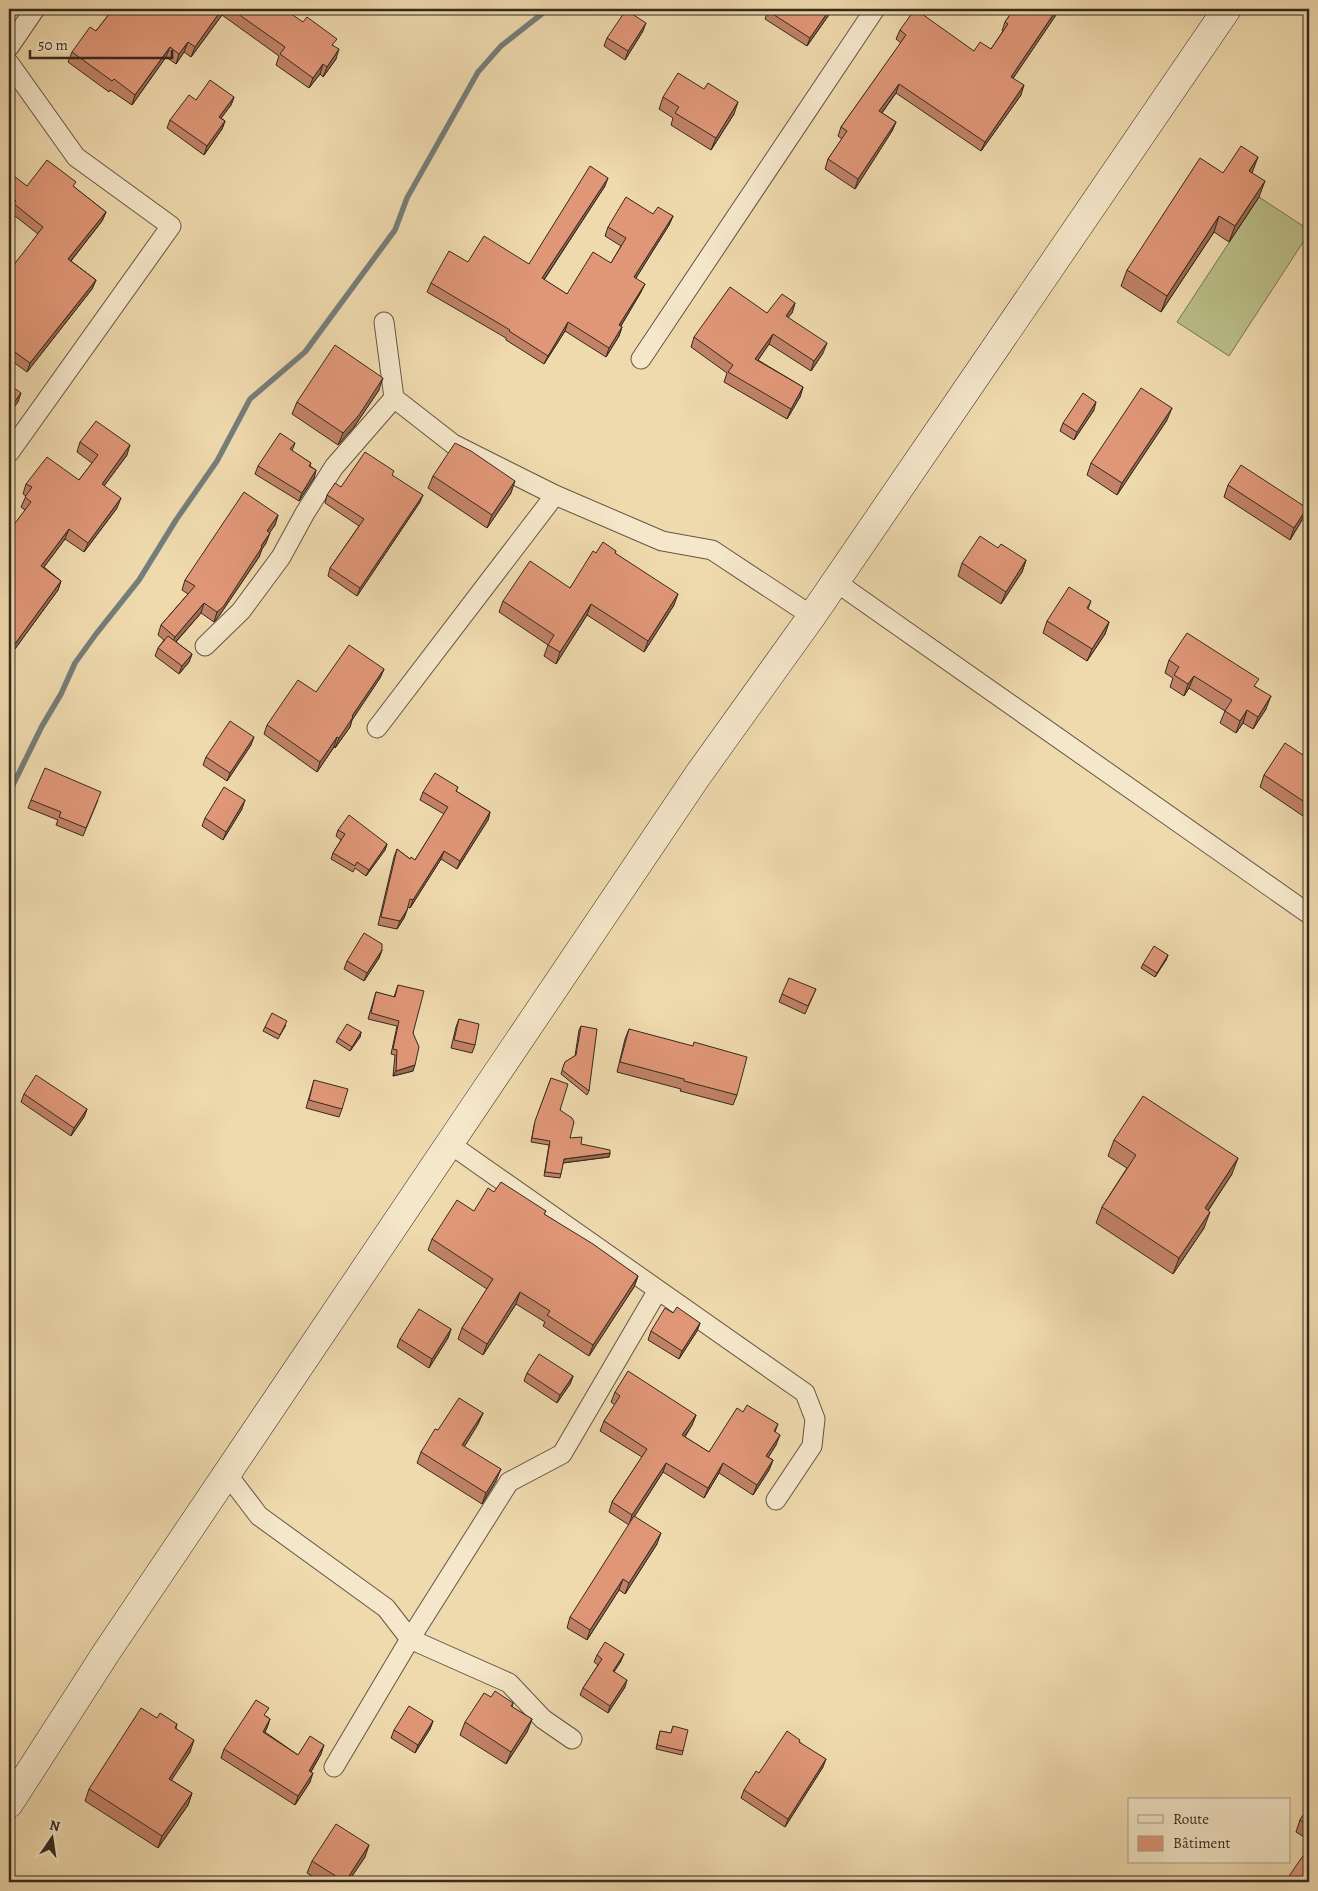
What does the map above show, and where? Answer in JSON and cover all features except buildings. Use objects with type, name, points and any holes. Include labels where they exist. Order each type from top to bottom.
[{"type":"street","points":[[9,47],[35,9]]},
{"type":"street","points":[[641,359],[875,9]]},
{"type":"street","points":[[9,1804],[106,1653],[698,775],[836,582],[1227,9]]},
{"type":"street","points":[[9,64],[76,157],[171,226],[9,453]]},
{"type":"street","points":[[384,322],[394,398],[453,444],[555,495],[662,541],[712,550],[812,616]]},
{"type":"street","points":[[205,646],[241,611],[281,557],[305,513],[334,467],[394,398]]},
{"type":"street","points":[[377,728],[555,495]]},
{"type":"street","points":[[836,582],[1309,914]]},
{"type":"street","points":[[450,1144],[805,1393],[815,1419],[812,1446],[776,1500]]},
{"type":"street","points":[[334,1767],[410,1639],[509,1482],[562,1454],[658,1290]]},
{"type":"street","points":[[227,1474],[259,1516],[386,1608],[410,1639],[509,1683],[543,1719],[572,1738]]},
{"type":"green space","points":[[1259,197],[1309,230],[1309,233],[1229,356],[1177,322]]},
{"type":"waterway","points":[[9,793],[42,726],[61,694],[75,663],[139,580],[176,520],[217,461],[250,399],[305,352],[395,230],[407,198],[478,72],[501,46],[548,9]]}]
